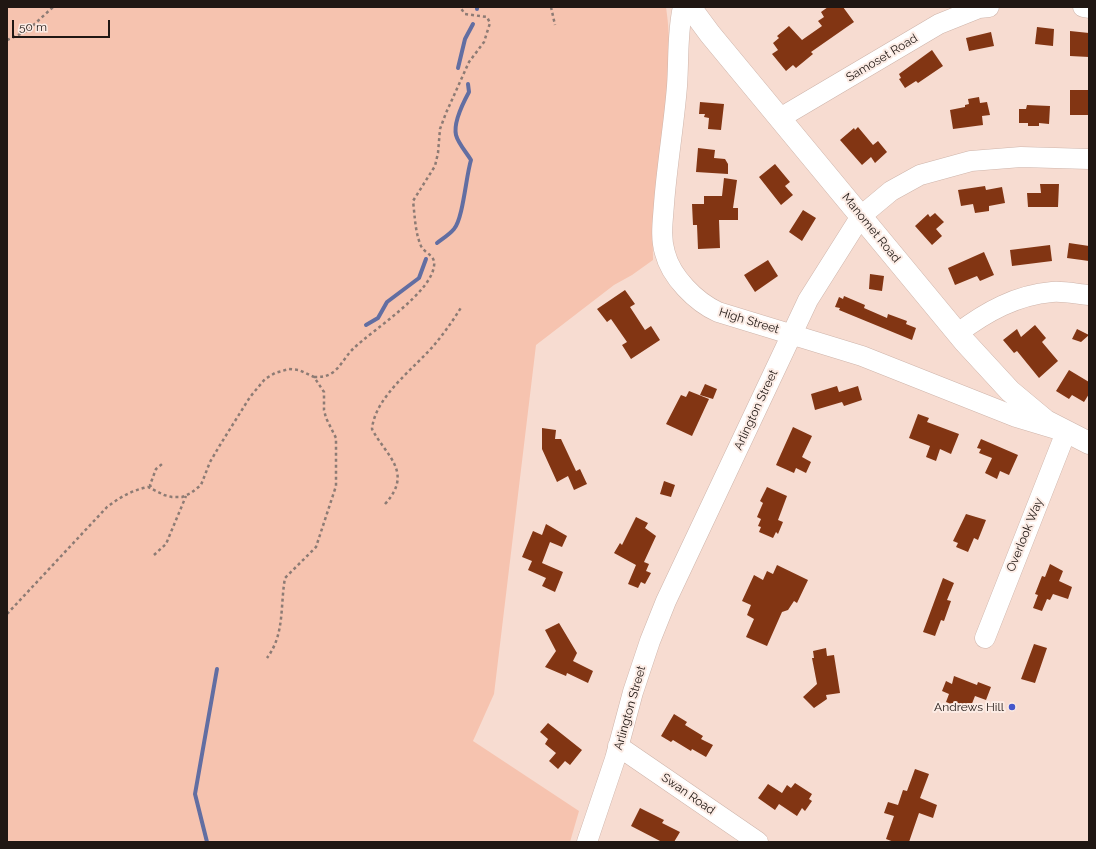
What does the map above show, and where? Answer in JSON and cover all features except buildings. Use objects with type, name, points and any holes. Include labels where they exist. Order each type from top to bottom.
[{"type":"main road","name":"Manomet Road","points":[[690,7],[710,34],[958,333],[1010,391],[1046,421],[1066,432]]},
{"type":"main road","name":"High Street","points":[[1066,432],[1089,442]]},
{"type":"street","name":"High Street","points":[[683,7],[679,27],[677,85],[662,230],[664,252],[671,269],[705,306],[718,312],[862,356],[1016,417],[1066,432]]},
{"type":"street","name":"Samoset Road","points":[[780,118],[939,24],[979,8],[989,7]]},
{"type":"street","points":[[1084,7],[1089,8]]},
{"type":"street","name":"Arlington Street","points":[[587,842],[650,640],[666,601],[808,300],[861,216],[891,191],[920,175],[971,161],[1021,156],[1089,159]]},
{"type":"street","points":[[958,333],[981,316],[1012,301],[1053,292],[1089,295]]},
{"type":"street","name":"Overlook Way","points":[[985,638],[1066,432]]},
{"type":"street","name":"Swan Road","points":[[618,746],[758,842]]},
{"type":"path","points":[[7,40],[27,31],[53,7]]},
{"type":"path","points":[[154,554],[166,544],[182,502],[186,496],[202,485],[210,462],[220,445],[252,394],[265,379],[275,373],[289,369],[299,370],[314,376],[324,377],[332,373],[356,346],[409,302],[432,273],[434,260],[422,249],[418,238],[413,202],[435,166],[438,153],[440,129],[446,113],[469,62],[487,36],[490,23],[487,17],[465,14],[460,7]]},
{"type":"path","points":[[551,7],[555,25]]},
{"type":"path","points":[[385,504],[396,490],[397,473],[388,450],[372,429],[376,412],[388,395],[436,343],[462,306]]},
{"type":"path","points":[[267,658],[273,649],[280,629],[285,578],[316,547],[336,486],[338,459],[336,438],[325,414],[324,392],[314,376]]},
{"type":"path","points":[[151,488],[150,482],[156,469],[162,464]]},
{"type":"path","points":[[7,614],[107,507],[118,499],[134,491],[148,487],[164,495],[172,497],[186,496]]},
{"type":"shaded area","points":[[7,7],[666,7],[669,32],[668,83],[664,135],[653,217],[653,260],[632,275],[614,285],[536,345],[494,694],[473,741],[579,811],[570,842],[7,842]]},
{"type":"waterway","points":[[458,68],[465,39],[473,24]]},
{"type":"waterway","points":[[437,243],[454,229],[462,207],[471,160],[458,141],[455,130],[459,113],[469,92],[468,84]]},
{"type":"waterway","points":[[366,325],[378,318],[387,302],[419,278],[426,259]]},
{"type":"waterway","points":[[207,842],[195,794],[217,669]]},
{"type":"place","name":"Andrews Hill","points":[[1012,707]]}]
